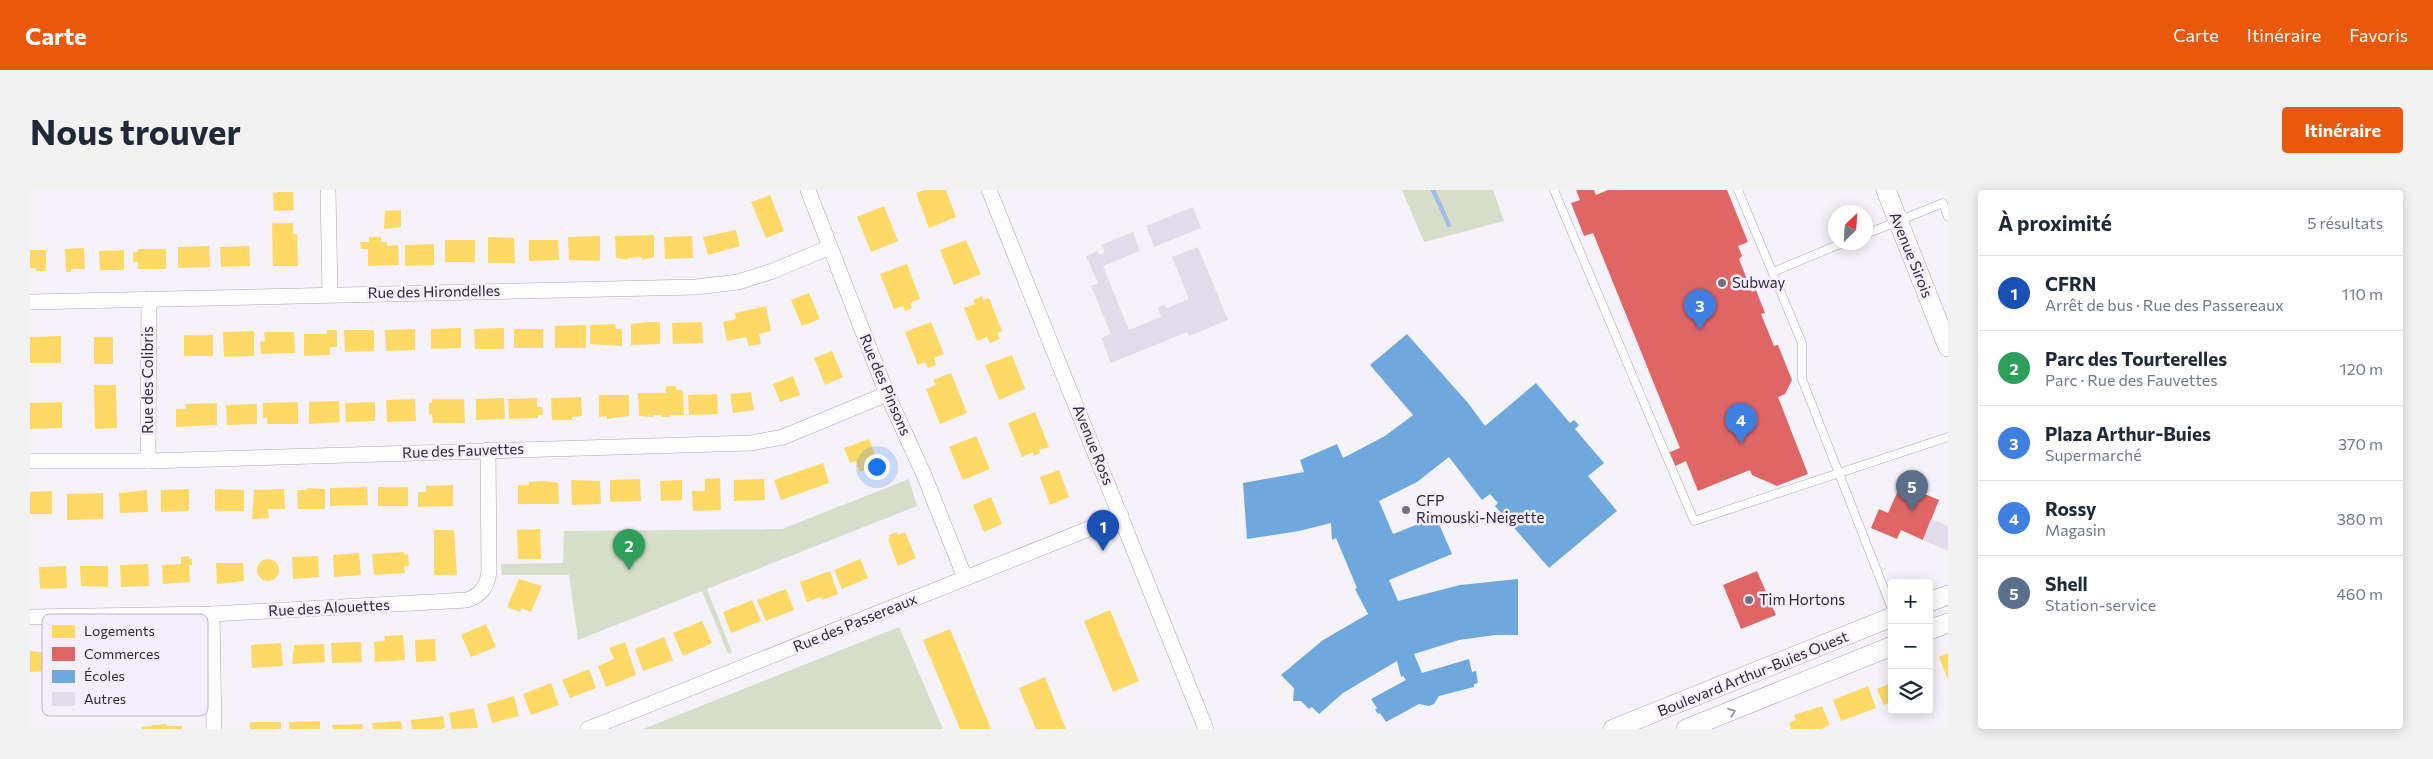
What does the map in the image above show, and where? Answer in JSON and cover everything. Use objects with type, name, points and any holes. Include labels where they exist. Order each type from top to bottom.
[{"type":"street","points":[[328,190],[330,294]]},
{"type":"street","name":"Rue des Pinsons","points":[[808,190],[887,394],[924,476],[965,578]]},
{"type":"street","name":"Avenue Ross","points":[[990,190],[1206,729]]},
{"type":"street","name":"Avenue Sirois","points":[[1886,190],[1948,347]]},
{"type":"street","name":"Rue des Hirondelles","points":[[30,302],[330,294],[696,288],[738,282],[773,271],[830,248]]},
{"type":"street","name":"Rue des Colibris","points":[[148,299],[148,461]]},
{"type":"street","name":"Rue des Fauvettes","points":[[30,461],[148,461],[752,443],[783,437],[887,394]]},
{"type":"street","name":"Rue des Alouettes","points":[[208,614],[467,600],[477,597],[488,583],[489,572],[488,450]]},
{"type":"street","name":"Rue des Passereaux","points":[[588,729],[1121,516]]},
{"type":"street","points":[[1933,601],[1948,595]]},
{"type":"street","points":[[212,614],[214,729]]},
{"type":"street","name":"Boulevard Arthur-Buies Ouest","points":[[1613,729],[1888,620]]},
{"type":"street","points":[[1933,629],[1948,623]]},
{"type":"street","name":"Boulevard Arthur-Buies Ouest","points":[[1686,729],[1888,648]]},
{"type":"lane","points":[[1554,190],[1694,521],[1948,437]]},
{"type":"lane","points":[[1738,190],[1802,343],[1802,379],[1888,600]]},
{"type":"lane","points":[[1873,231],[1943,203],[1948,217]]},
{"type":"lane","points":[[1773,272],[1828,249]]},
{"type":"green space","points":[[1402,190],[1493,190],[1504,221],[1424,242]]},
{"type":"green space","points":[[909,479],[917,506],[707,589],[732,652],[728,654],[702,591],[578,640],[569,575],[502,575],[501,564],[563,563],[564,531],[782,529]]},
{"type":"green space","points":[[899,627],[943,729],[643,729]]},
{"type":"building: Logements","points":[[924,190],[946,190],[956,217],[929,228],[916,193]]},
{"type":"building: Logements","points":[[293,192],[294,210],[274,211],[273,193]]},
{"type":"building: Logements","points":[[770,195],[784,231],[766,238],[751,202]]},
{"type":"building: Logements","points":[[884,206],[898,241],[871,252],[857,217]]},
{"type":"building: Logements","points":[[401,210],[401,227],[384,229],[385,211]]},
{"type":"building: Logements","points":[[272,223],[293,223],[293,234],[297,234],[298,266],[273,266]]},
{"type":"building: Logements","points":[[736,230],[740,246],[708,255],[703,237]]},
{"type":"building: Logements","points":[[654,235],[654,257],[642,260],[642,257],[628,258],[628,260],[616,258],[615,236]]},
{"type":"building: Logements","points":[[600,236],[600,261],[569,260],[568,237]]},
{"type":"building: Logements","points":[[692,236],[693,258],[665,259],[664,237]]},
{"type":"building: Logements","points":[[369,237],[381,237],[381,242],[387,242],[387,246],[398,245],[399,265],[368,266],[368,249],[361,249],[360,242],[369,242]]},
{"type":"building: Logements","points":[[488,237],[514,238],[515,263],[488,263]]},
{"type":"building: Logements","points":[[445,240],[475,240],[475,262],[445,262]]},
{"type":"building: Logements","points":[[529,240],[558,240],[559,260],[529,261]]},
{"type":"building: Logements","points":[[966,240],[981,274],[954,285],[940,250]]},
{"type":"building: Logements","points":[[434,244],[434,265],[405,266],[405,245]]},
{"type":"building: Logements","points":[[209,246],[210,267],[178,268],[178,247]]},
{"type":"building: Logements","points":[[249,246],[250,266],[221,267],[220,247]]},
{"type":"building: Logements","points":[[84,248],[85,269],[71,269],[71,272],[66,272],[65,249]]},
{"type":"building: Logements","points":[[138,249],[166,249],[166,269],[138,269],[138,262],[133,262],[133,252],[138,252]]},
{"type":"building: Logements","points":[[30,250],[46,250],[46,271],[36,271],[36,268],[30,268]]},
{"type":"building: Logements","points":[[124,250],[124,270],[100,270],[99,251]]},
{"type":"building: Logements","points":[[907,264],[920,299],[910,303],[912,308],[905,311],[903,306],[894,309],[880,274]]},
{"type":"building: Logements","points":[[809,293],[820,319],[802,326],[791,300]]},
{"type":"building: Logements","points":[[982,296],[984,300],[989,298],[1002,331],[997,333],[1000,339],[990,343],[987,337],[977,341],[964,308],[975,304],[973,300]]},
{"type":"building: Logements","points":[[766,306],[771,331],[759,334],[761,344],[749,346],[746,337],[727,341],[723,322],[736,319],[735,313]]},
{"type":"building: Logements","points":[[660,322],[660,344],[631,345],[631,324]]},
{"type":"building: Logements","points":[[702,322],[703,343],[673,344],[672,323]]},
{"type":"building: Logements","points":[[931,322],[944,354],[934,358],[936,365],[928,368],[925,362],[918,365],[905,332]]},
{"type":"building: Logements","points":[[615,324],[616,329],[622,329],[622,346],[590,344],[590,325]]},
{"type":"building: Logements","points":[[586,325],[586,348],[555,348],[555,326]]},
{"type":"building: Logements","points":[[461,328],[461,348],[431,349],[431,329]]},
{"type":"building: Logements","points":[[504,328],[504,349],[475,349],[474,329]]},
{"type":"building: Logements","points":[[415,329],[415,350],[386,351],[385,330]]},
{"type":"building: Logements","points":[[514,329],[543,329],[543,348],[514,348]]},
{"type":"building: Logements","points":[[327,330],[337,330],[337,347],[330,347],[330,355],[304,356],[304,334],[327,334]]},
{"type":"building: Logements","points":[[344,330],[374,330],[374,351],[345,352]]},
{"type":"building: Logements","points":[[254,331],[254,356],[224,357],[223,332]]},
{"type":"building: Logements","points":[[264,332],[294,332],[295,353],[261,354],[260,342],[265,341]]},
{"type":"building: Logements","points":[[184,335],[213,335],[213,356],[184,356]]},
{"type":"building: Logements","points":[[61,336],[61,363],[30,363],[30,337]]},
{"type":"building: Logements","points":[[94,337],[113,337],[113,364],[94,364]]},
{"type":"building: Logements","points":[[832,351],[843,377],[825,385],[814,358]]},
{"type":"building: Logements","points":[[1012,355],[1025,389],[999,400],[985,365]]},
{"type":"building: Logements","points":[[951,373],[967,413],[940,424],[926,389],[936,385],[933,380]]},
{"type":"building: Logements","points":[[793,376],[800,395],[780,402],[773,384]]},
{"type":"building: Logements","points":[[94,385],[116,385],[117,428],[95,429]]},
{"type":"building: Logements","points":[[666,386],[676,386],[676,390],[682,390],[684,415],[670,415],[670,417],[662,417],[662,415],[653,415],[653,417],[639,416],[638,393],[666,393]]},
{"type":"building: Logements","points":[[751,392],[754,410],[733,413],[730,394]]},
{"type":"building: Logements","points":[[717,394],[718,414],[689,415],[688,395]]},
{"type":"building: Logements","points":[[599,395],[629,395],[629,416],[607,419],[607,416],[599,417]]},
{"type":"building: Logements","points":[[581,397],[582,416],[572,417],[572,420],[552,420],[551,398]]},
{"type":"building: Logements","points":[[504,398],[505,419],[476,420],[476,399]]},
{"type":"building: Logements","points":[[537,398],[537,407],[542,407],[543,415],[538,415],[538,418],[509,419],[508,399]]},
{"type":"building: Logements","points":[[415,399],[416,421],[387,422],[386,400]]},
{"type":"building: Logements","points":[[432,399],[464,399],[465,423],[433,423],[432,414],[429,414],[429,403],[432,403]]},
{"type":"building: Logements","points":[[339,401],[340,422],[309,424],[309,402]]},
{"type":"building: Logements","points":[[62,402],[62,428],[30,429],[30,403]]},
{"type":"building: Logements","points":[[298,402],[298,424],[267,424],[267,418],[263,418],[263,403]]},
{"type":"building: Logements","points":[[375,402],[375,421],[346,422],[345,403]]},
{"type":"building: Logements","points":[[217,403],[217,425],[176,427],[176,409],[186,409],[185,404]]},
{"type":"building: Logements","points":[[257,404],[257,424],[227,425],[226,405]]},
{"type":"building: Logements","points":[[1035,412],[1049,447],[1039,450],[1040,453],[1034,456],[1033,452],[1022,457],[1008,423]]},
{"type":"building: Logements","points":[[976,436],[990,469],[963,480],[949,447]]},
{"type":"building: Logements","points":[[869,439],[879,465],[860,472],[856,461],[850,463],[844,448]]},
{"type":"building: Logements","points":[[823,463],[829,483],[781,500],[774,480]]},
{"type":"building: Logements","points":[[1059,470],[1069,497],[1050,505],[1040,477]]},
{"type":"building: Logements","points":[[720,478],[721,510],[693,511],[692,491],[705,491],[705,479]]},
{"type":"building: Logements","points":[[640,479],[641,501],[610,502],[610,480]]},
{"type":"building: Logements","points":[[764,479],[765,500],[734,501],[734,480]]},
{"type":"building: Logements","points":[[571,480],[600,481],[601,504],[572,505]]},
{"type":"building: Logements","points":[[682,480],[682,500],[661,501],[660,481]]},
{"type":"building: Logements","points":[[545,481],[558,483],[559,504],[518,504],[518,485],[529,485],[529,482]]},
{"type":"building: Logements","points":[[453,485],[453,506],[418,507],[418,492],[426,492],[426,486]]},
{"type":"building: Logements","points":[[367,487],[368,505],[330,506],[330,488]]},
{"type":"building: Logements","points":[[378,487],[408,487],[408,506],[378,506]]},
{"type":"building: Logements","points":[[307,488],[325,489],[325,509],[298,509],[297,490],[307,490]]},
{"type":"building: Logements","points":[[189,489],[189,511],[161,512],[161,490]]},
{"type":"building: Logements","points":[[215,489],[244,490],[244,511],[215,511]]},
{"type":"building: Logements","points":[[284,489],[285,509],[268,509],[269,518],[252,519],[254,490]]},
{"type":"building: Logements","points":[[147,490],[148,512],[120,513],[119,493]]},
{"type":"building: Logements","points":[[52,491],[52,514],[30,514],[30,492]]},
{"type":"building: Logements","points":[[103,493],[103,519],[67,520],[67,494]]},
{"type":"building: Logements","points":[[991,497],[1002,524],[984,532],[973,505]]},
{"type":"building: Logements","points":[[540,529],[541,559],[518,559],[517,530]]},
{"type":"building: Logements","points":[[434,530],[454,530],[457,575],[434,575]]},
{"type":"building: Logements","points":[[897,532],[898,535],[905,532],[916,558],[898,566],[888,539],[890,538],[889,535]]},
{"type":"building: Logements","points":[[404,552],[404,555],[408,554],[409,566],[404,566],[405,573],[374,575],[372,554]]},
{"type":"building: Logements","points":[[359,553],[361,575],[334,577],[333,555]]},
{"type":"building: Logements","points":[[189,556],[189,559],[192,559],[192,565],[189,565],[190,582],[163,584],[162,565],[181,564],[181,557]]},
{"type":"building: Logements","points":[[318,556],[319,577],[293,579],[292,557]]},
{"type":"building: Logements","points":[[268,559],[276,562],[279,570],[276,578],[268,581],[260,578],[257,570],[260,562]]},
{"type":"building: Logements","points":[[860,559],[868,578],[842,589],[834,570]]},
{"type":"building: Logements","points":[[216,563],[243,563],[244,581],[217,584]]},
{"type":"building: Logements","points":[[148,564],[149,586],[121,587],[120,565]]},
{"type":"building: Logements","points":[[66,566],[67,588],[40,589],[39,567]]},
{"type":"building: Logements","points":[[80,566],[108,566],[108,587],[81,586]]},
{"type":"building: Logements","points":[[830,571],[838,594],[822,600],[821,597],[807,602],[800,582]]},
{"type":"building: Logements","points":[[519,579],[542,586],[531,612],[522,608],[520,612],[507,607]]},
{"type":"building: Logements","points":[[786,589],[794,610],[766,621],[757,600]]},
{"type":"building: Logements","points":[[752,600],[761,621],[731,633],[723,612]]},
{"type":"building: Logements","points":[[1110,610],[1139,681],[1113,692],[1084,621]]},
{"type":"building: Logements","points":[[702,621],[712,643],[683,656],[673,633]]},
{"type":"building: Logements","points":[[486,624],[496,647],[471,657],[461,635]]},
{"type":"building: Logements","points":[[950,629],[991,729],[960,729],[923,640]]},
{"type":"building: Logements","points":[[403,635],[405,660],[375,662],[374,642],[385,641],[385,636]]},
{"type":"building: Logements","points":[[664,637],[673,660],[643,671],[635,649]]},
{"type":"building: Logements","points":[[435,639],[436,661],[416,662],[415,640]]},
{"type":"building: Logements","points":[[361,642],[362,662],[332,663],[331,643]]},
{"type":"building: Logements","points":[[625,642],[636,675],[606,687],[598,666],[614,659],[609,648]]},
{"type":"building: Logements","points":[[281,643],[283,666],[252,668],[251,645]]},
{"type":"building: Logements","points":[[324,644],[325,662],[292,664],[294,645]]},
{"type":"building: Logements","points":[[30,651],[42,652],[42,671],[30,672]]},
{"type":"building: Logements","points":[[1948,653],[1948,680],[1939,657]]},
{"type":"building: Logements","points":[[589,669],[596,688],[570,698],[562,680]]},
{"type":"building: Logements","points":[[1045,677],[1066,729],[1036,729],[1019,688]]},
{"type":"building: Logements","points":[[551,683],[559,705],[531,715],[523,694]]},
{"type":"building: Logements","points":[[1888,685],[1888,704],[1884,705],[1877,689]]},
{"type":"building: Logements","points":[[1868,686],[1876,708],[1841,721],[1833,700]]},
{"type":"building: Logements","points":[[514,696],[519,716],[492,723],[487,704]]},
{"type":"building: Logements","points":[[1822,706],[1830,725],[1820,729],[1791,729],[1789,723],[1796,720],[1794,715]]},
{"type":"building: Logements","points":[[474,708],[478,728],[452,729],[449,713]]},
{"type":"building: Logements","points":[[443,716],[445,727],[441,729],[412,729],[411,720]]},
{"type":"building: Logements","points":[[320,721],[320,729],[290,729],[289,722]]},
{"type":"building: Logements","points":[[401,721],[402,729],[373,729],[372,723]]},
{"type":"building: Logements","points":[[250,722],[281,722],[281,729],[250,729]]},
{"type":"building: Logements","points":[[167,724],[167,726],[182,726],[182,729],[142,729],[142,727],[152,725]]},
{"type":"building: Logements","points":[[362,724],[363,729],[333,729],[332,725]]},
{"type":"building: Commerces","points":[[1576,190],[1594,190],[1596,195],[1608,190],[1727,190],[1748,242],[1738,246],[1742,256],[1739,259],[1752,292],[1756,290],[1765,313],[1761,314],[1774,346],[1778,345],[1792,380],[1785,394],[1778,397],[1808,474],[1777,486],[1752,475],[1750,470],[1698,491],[1686,461],[1671,468],[1665,454],[1680,448],[1593,233],[1584,236],[1571,203],[1580,200]]},
{"type":"building: Commerces","points":[[1901,484],[1939,500],[1923,540],[1901,530],[1897,539],[1871,528],[1879,509],[1888,513]]},
{"type":"building: Commerces","name":"Tim Hortons","points":[[1757,571],[1776,615],[1741,629],[1723,585]]},
{"type":"building: Écoles","name":"CFP Rimouski-Neigette","points":[[1407,334],[1468,403],[1485,426],[1536,383],[1570,423],[1574,420],[1579,425],[1575,429],[1604,463],[1588,476],[1617,511],[1549,568],[1495,506],[1498,503],[1490,494],[1482,500],[1449,457],[1417,482],[1379,501],[1393,534],[1436,517],[1452,554],[1389,580],[1398,601],[1460,585],[1518,579],[1518,635],[1495,635],[1459,640],[1414,654],[1422,673],[1469,659],[1472,672],[1476,671],[1478,683],[1474,684],[1474,687],[1439,696],[1434,704],[1429,706],[1419,704],[1386,722],[1380,713],[1378,714],[1375,710],[1377,708],[1371,699],[1406,680],[1403,676],[1401,677],[1397,661],[1343,693],[1319,714],[1312,707],[1309,709],[1301,701],[1293,701],[1294,688],[1281,675],[1323,640],[1368,614],[1355,589],[1357,588],[1336,538],[1332,540],[1331,523],[1299,531],[1247,539],[1243,483],[1304,472],[1300,460],[1337,444],[1343,458],[1385,436],[1413,415],[1370,365]]},
{"type":"building: Autres","points":[[1193,207],[1201,228],[1154,247],[1146,226]]},
{"type":"building: Autres","points":[[1133,232],[1140,251],[1103,266],[1129,330],[1161,317],[1158,308],[1164,305],[1167,308],[1189,299],[1172,257],[1198,247],[1228,320],[1189,336],[1187,332],[1111,363],[1101,338],[1111,334],[1091,286],[1098,283],[1086,256],[1098,251],[1099,255],[1105,252],[1101,245]]},
{"type":"building: Autres","points":[[1931,519],[1948,526],[1948,551],[1923,540]]},
{"type":"waterway","points":[[1433,190],[1449,225]]},
{"type":"place","name":"Subway","points":[[1722,283]]},
{"type":"place","name":"Plaza Arthur-Buies","points":[[1700,330]]},
{"type":"place","name":"Rossy","points":[[1741,444]]},
{"type":"place","name":"CFP Rimouski-Neigette","points":[[1406,510]]},
{"type":"place","name":"Shell","points":[[1912,511]]},
{"type":"place","name":"CFRN","points":[[1103,551]]},
{"type":"place","name":"Parc des Tourterelles","points":[[629,570]]},
{"type":"place","name":"Tim Hortons","points":[[1749,600]]}]
